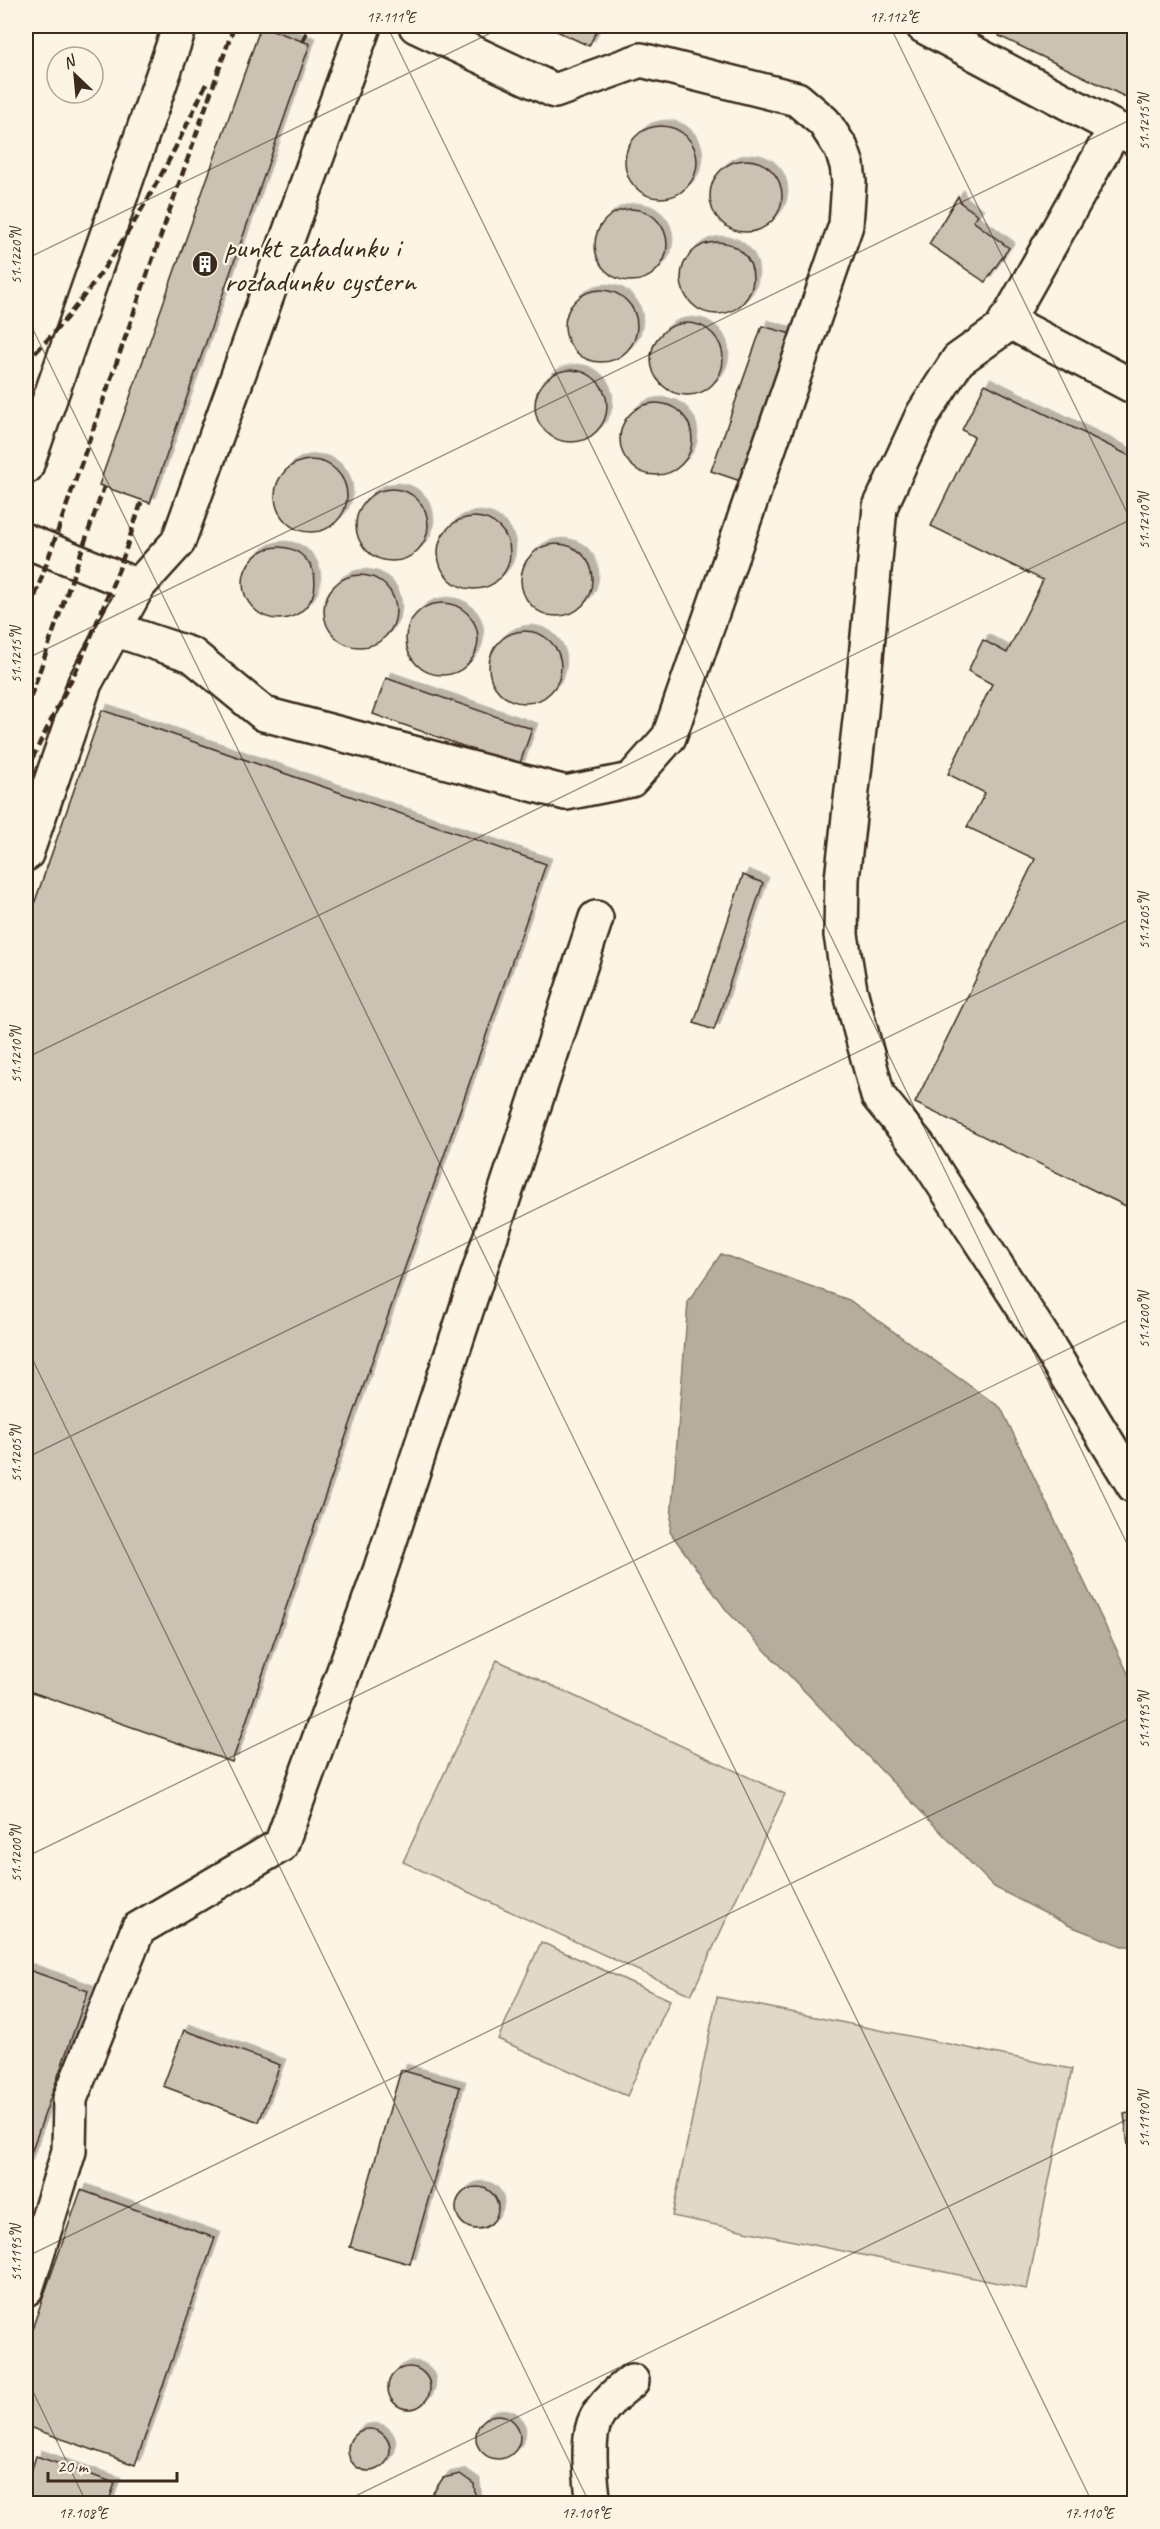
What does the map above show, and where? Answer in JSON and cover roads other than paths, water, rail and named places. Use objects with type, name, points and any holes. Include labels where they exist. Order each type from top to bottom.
[{"type":"lane","points":[[26,467],[180,26]]},
{"type":"lane","points":[[26,854],[85,683],[138,586],[178,542],[364,26]]},
{"type":"lane","points":[[114,629],[192,655],[264,714],[566,793],[631,780],[669,737],[846,225],[849,182],[847,165],[841,148],[824,122],[796,99],[641,60],[555,91],[416,26]]},
{"type":"lane","points":[[923,26],[1125,134],[1003,328],[958,360],[923,414],[880,507],[861,711],[842,879],[842,934],[850,990],[878,1096],[918,1145],[1044,1339],[1134,1486]]},
{"type":"lane","points":[[1006,320],[1134,387]]},
{"type":"lane","points":[[26,542],[138,586]]},
{"type":"lane","points":[[26,2289],[69,2151],[70,2099],[138,1929],[281,1845],[380,1571],[596,918]]},
{"type":"lane","points":[[594,2504],[590,2467],[595,2420],[610,2398],[632,2381]]},
{"type":"railway","points":[[26,622],[234,26]]},
{"type":"railway","points":[[303,41],[307,31]]},
{"type":"railway","points":[[26,362],[81,300],[128,231],[170,158],[206,84]]},
{"type":"railway","points":[[26,710],[104,487]]},
{"type":"railway","points":[[26,771],[82,658],[121,564],[142,500]]},
{"type":"place","name":"punkt załadunku i rozładunku cystern","points":[[205,264]]}]
